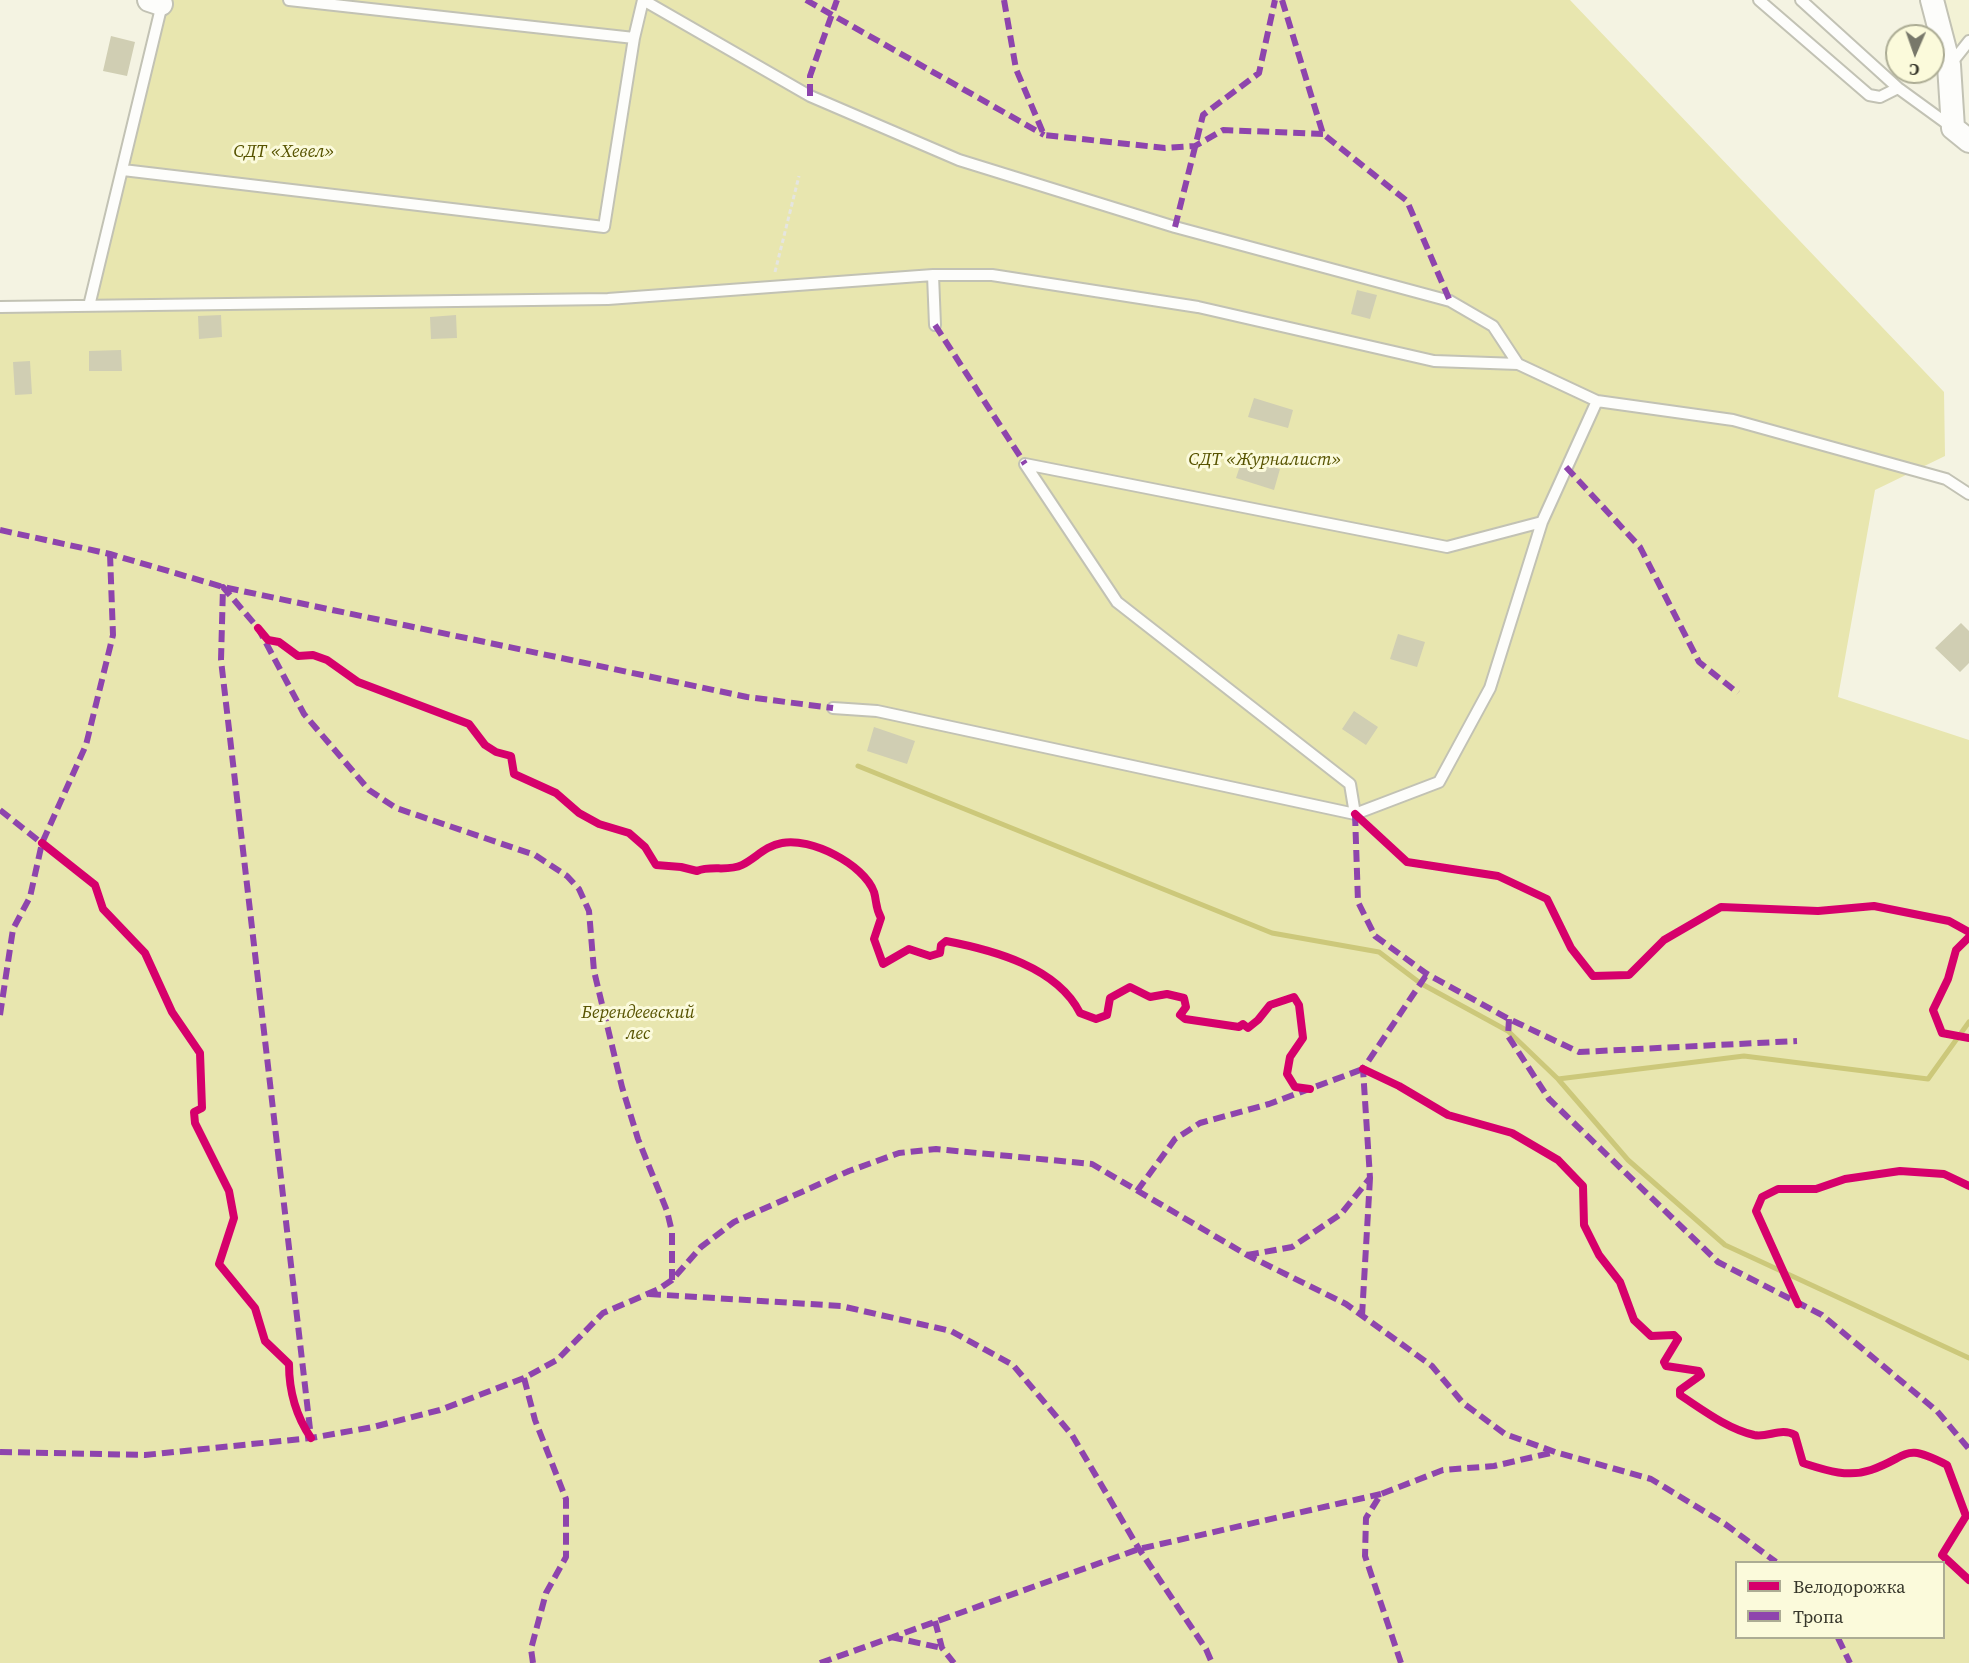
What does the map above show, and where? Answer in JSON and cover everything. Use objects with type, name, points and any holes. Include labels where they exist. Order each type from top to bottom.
[{"type":"street","points":[[1932,0],[1949,65],[1961,135]]},
{"type":"lane","points":[[289,0],[634,38]]},
{"type":"lane","points":[[123,170],[604,227],[634,38],[643,0],[810,96],[959,160],[1175,227],[1450,301],[1493,326],[1518,364]]},
{"type":"lane","points":[[1759,0],[1869,95],[1880,97],[1898,88]]},
{"type":"lane","points":[[1801,0],[1898,88],[1961,135]]},
{"type":"lane","points":[[88,306],[123,170],[159,1]]},
{"type":"lane","points":[[1949,65],[1969,41]]},
{"type":"lane","points":[[933,275],[935,325]]},
{"type":"lane","points":[[0,307],[608,299],[933,275],[992,275],[1198,308],[1434,361],[1518,364],[1597,401],[1733,420],[1946,479],[1969,494]]},
{"type":"lane","points":[[833,708],[877,711],[1354,814],[1439,782],[1490,688],[1542,522],[1597,401]]},
{"type":"lane","points":[[1354,814],[1350,784],[1118,602],[1024,464],[1447,547],[1542,522]]},
{"type":"path","points":[[772,286],[799,176]]},
{"type":"shaded area","points":[[1945,0],[1969,0],[1969,52],[1946,36]]},
{"type":"green space","name":"Берендеевский лес","points":[[149,0],[1570,0],[1944,392],[1945,456],[1875,490],[1838,697],[1969,740],[1969,1663],[0,1663],[0,307],[89,306],[161,5]]},
{"type":"building","points":[[111,36],[135,42],[127,76],[103,71]]},
{"type":"building","points":[[1357,290],[1377,295],[1370,319],[1351,314]]},
{"type":"building","points":[[221,315],[222,337],[199,339],[198,316]]},
{"type":"building","points":[[456,315],[457,338],[431,339],[430,317]]},
{"type":"building","points":[[121,350],[122,371],[89,371],[89,351]]},
{"type":"building","points":[[30,361],[32,394],[15,395],[13,362]]},
{"type":"building","points":[[1254,398],[1293,410],[1288,428],[1248,417]]},
{"type":"building","points":[[1243,457],[1280,469],[1274,490],[1236,478]]},
{"type":"building","points":[[1961,623],[1969,631],[1969,663],[1960,672],[1935,648]]},
{"type":"building","points":[[1398,634],[1425,642],[1417,667],[1390,659]]},
{"type":"building","points":[[1354,711],[1378,727],[1366,745],[1342,729]]},
{"type":"building","points":[[874,727],[915,741],[907,764],[867,751]]},
{"type":"waterway","points":[[858,766],[1272,933],[1379,952],[1420,983],[1508,1031],[1558,1079],[1628,1160],[1725,1245],[1969,1358]]},
{"type":"waterway","points":[[1558,1079],[1744,1056],[1928,1079],[1969,1022]]},
{"type":"marked path","points":[[806,0],[1044,135]]},
{"type":"marked path","points":[[810,96],[810,76],[837,0]]},
{"type":"marked path","points":[[1004,0],[1016,69],[1044,135],[1165,148],[1195,146],[1223,130],[1323,134]]},
{"type":"marked path","points":[[1175,227],[1203,115],[1259,73],[1275,0]]},
{"type":"marked path","points":[[1282,0],[1323,134],[1407,201],[1450,301]]},
{"type":"marked path","points":[[935,325],[1025,464]]},
{"type":"marked path","points":[[1566,467],[1640,547],[1699,662],[1738,693]]},
{"type":"marked path","points":[[0,530],[110,554],[223,587],[747,697],[833,708]]},
{"type":"marked path","points":[[0,1015],[13,929],[30,897],[42,843],[86,745],[113,635],[110,554]]},
{"type":"marked path","points":[[310,1429],[221,660],[223,587],[258,628],[304,714],[369,790],[396,808],[535,855],[567,876],[579,889],[589,911],[594,971],[622,1087],[638,1139],[667,1211],[672,1232],[672,1280]]},
{"type":"marked path","points":[[0,810],[44,845]]},
{"type":"marked path","points":[[1355,814],[1358,902],[1375,936],[1427,974],[1509,1019],[1579,1052],[1797,1041]]},
{"type":"marked path","points":[[1247,1255],[1292,1247],[1341,1214],[1370,1178],[1363,1069],[1427,974]]},
{"type":"marked path","points":[[1509,1019],[1508,1036],[1549,1099],[1718,1262],[1822,1315],[1937,1411],[1969,1449]]},
{"type":"marked path","points":[[1137,1191],[1175,1139],[1200,1123],[1269,1104],[1363,1069],[1367,1071]]},
{"type":"marked path","points":[[0,1452],[145,1455],[311,1438],[373,1427],[440,1410],[524,1378],[557,1360],[603,1313],[659,1289],[672,1280],[701,1247],[734,1222],[849,1171],[899,1153],[936,1149],[1092,1164],[1247,1255],[1346,1304],[1432,1366],[1463,1403],[1505,1434],[1555,1452],[1651,1479],[1725,1524],[1775,1561]]},
{"type":"marked path","points":[[1362,1316],[1370,1178]]},
{"type":"marked path","points":[[649,1294],[841,1306],[951,1331],[1013,1365],[1072,1435],[1139,1549],[1206,1649],[1212,1663]]},
{"type":"marked path","points":[[524,1378],[535,1420],[566,1499],[566,1557],[546,1593],[531,1649],[533,1663]]},
{"type":"marked path","points":[[1401,1663],[1365,1556],[1366,1518],[1381,1494],[1443,1470],[1494,1466],[1555,1452]]},
{"type":"marked path","points":[[820,1663],[1139,1549],[1381,1494]]},
{"type":"marked path","points":[[935,1621],[942,1648],[954,1663]]},
{"type":"marked path","points":[[891,1637],[942,1648]]},
{"type":"marked path","points":[[1838,1639],[1850,1663]]},
{"type":"cycle path","points":[[258,628],[268,640],[279,642],[298,656],[313,655],[327,660],[358,682],[469,724],[485,745],[496,752],[511,756],[514,774],[556,793],[579,813],[599,824],[629,833],[645,847],[656,865],[697,871],[731,868],[742,865],[771,847],[794,842],[821,848],[835,855],[859,872],[874,892],[881,918],[874,939],[883,964],[909,949],[930,956],[940,953],[941,945],[946,941],[984,950],[1040,972],[1070,997],[1080,1013],[1096,1019],[1107,1015],[1110,998],[1130,987],[1150,997],[1167,994],[1184,998],[1186,1007],[1180,1015],[1185,1019],[1239,1027],[1243,1024],[1248,1028],[1270,1005],[1294,997],[1299,1005],[1303,1038],[1290,1057],[1287,1074],[1295,1087],[1310,1089]]},
{"type":"cycle path","points":[[1355,814],[1407,862],[1498,876],[1547,899],[1571,948],[1593,976],[1629,975],[1664,940],[1721,907],[1818,911],[1874,906],[1949,921],[1969,932]]},
{"type":"cycle path","points":[[42,843],[95,885],[103,909],[145,953],[172,1012],[200,1053],[202,1108],[194,1112],[195,1123],[229,1191],[234,1218],[219,1264],[255,1308],[265,1341],[289,1364],[294,1403],[311,1438]]},
{"type":"cycle path","points":[[1969,937],[1956,950],[1948,979],[1933,1010],[1942,1033],[1969,1038]]},
{"type":"cycle path","points":[[1363,1069],[1399,1086],[1448,1115],[1512,1133],[1558,1160],[1583,1186],[1584,1225],[1599,1255],[1620,1282],[1634,1320],[1651,1336],[1674,1335],[1678,1339],[1664,1362],[1666,1366],[1699,1371],[1701,1375],[1680,1390],[1680,1395],[1715,1418],[1744,1432],[1759,1436],[1780,1432],[1795,1435],[1803,1463],[1828,1470],[1845,1473],[1862,1472],[1914,1453],[1947,1465],[1966,1516],[1942,1555],[1969,1580]]},
{"type":"cycle path","points":[[1798,1304],[1756,1211],[1762,1197],[1778,1189],[1816,1189],[1845,1179],[1900,1171],[1944,1174],[1969,1186]]},
{"type":"park label","name":"СДТ «Хевел»","points":[[284,152]]},
{"type":"park label","name":"СДТ «Журналист»","points":[[1265,460]]}]
